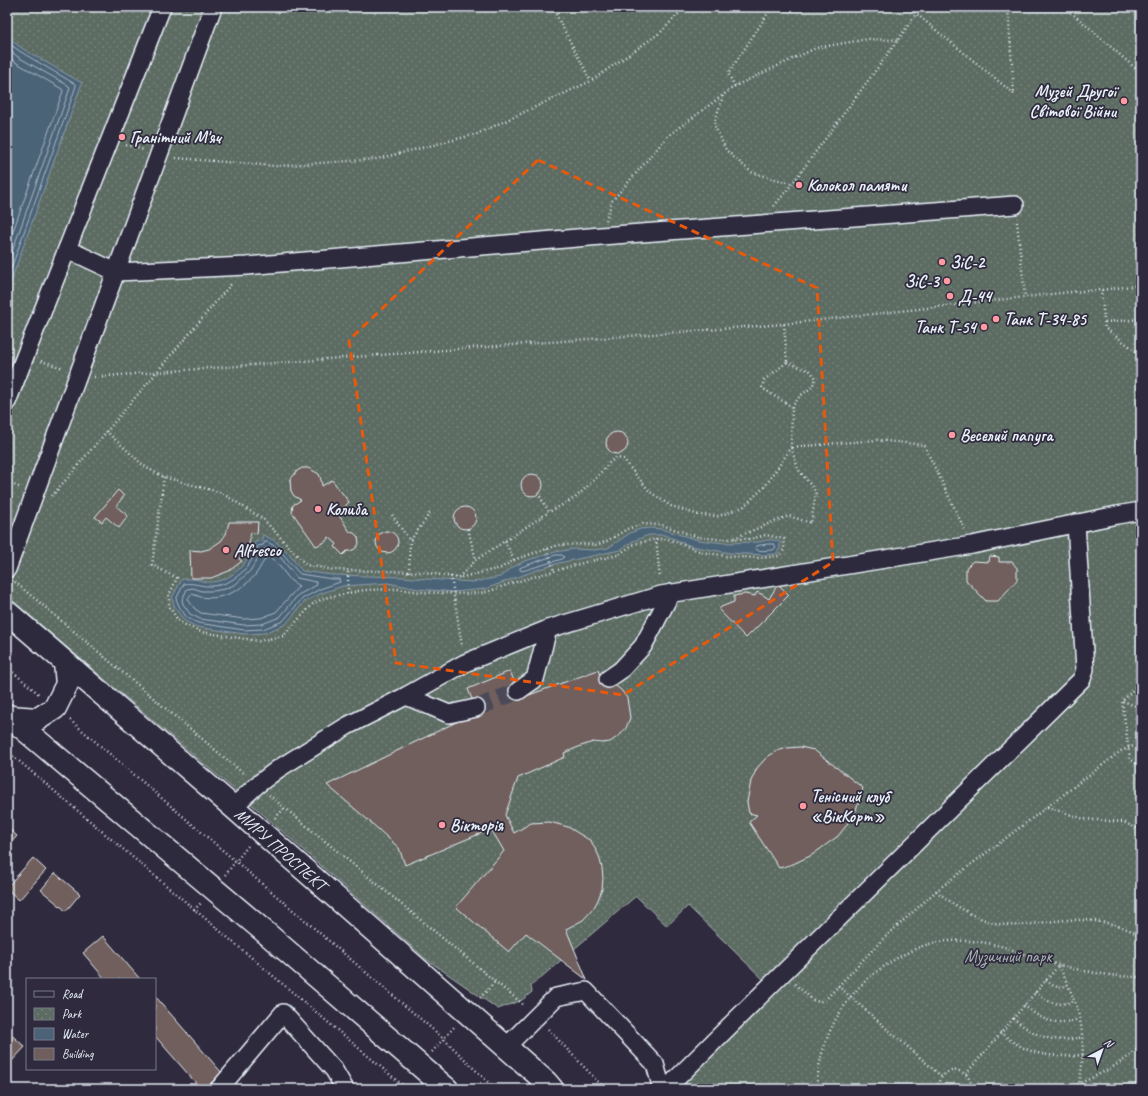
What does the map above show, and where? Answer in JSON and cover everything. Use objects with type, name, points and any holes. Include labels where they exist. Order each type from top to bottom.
[{"type":"main road","name":"МИРУ ПРОСПЕКТ","points":[[7,612],[233,806],[546,1082],[552,1089]]},
{"type":"main road","points":[[8,716],[38,719],[56,708],[67,684],[66,662]]},
{"type":"main road","points":[[8,716],[265,932],[447,1089]]},
{"type":"street","points":[[7,402],[162,7]]},
{"type":"street","points":[[10,575],[35,494],[213,7]]},
{"type":"street","points":[[67,249],[116,272],[247,266],[601,236],[1015,205]]},
{"type":"street","points":[[233,806],[278,769],[347,726],[406,696],[465,663],[548,629],[666,594],[972,545],[1141,511]]},
{"type":"street","points":[[666,1089],[1082,679],[1085,669],[1076,523]]},
{"type":"street","points":[[608,679],[621,670],[643,646],[666,594]]},
{"type":"street","points":[[518,691],[535,679],[548,629]]},
{"type":"street","points":[[406,696],[449,714],[476,708]]},
{"type":"street","points":[[506,1047],[556,997],[586,990],[655,1064],[662,1089]]},
{"type":"street","points":[[219,1089],[283,1013],[334,1070],[345,1089]]},
{"type":"path","points":[[552,7],[591,81]]},
{"type":"path","points":[[110,141],[173,157],[276,166],[378,159],[477,134],[591,81],[660,32],[685,7]]},
{"type":"path","points":[[736,86],[728,74],[772,7]]},
{"type":"path","points":[[908,7],[1014,94],[1008,7]]},
{"type":"path","points":[[1065,7],[1141,73]]},
{"type":"path","points":[[759,224],[792,184],[916,14]]},
{"type":"path","points":[[601,236],[612,201],[668,136],[736,86],[816,48],[868,38],[898,40]]},
{"type":"path","points":[[723,95],[714,124],[726,150],[751,172],[792,184]]},
{"type":"path","points":[[1015,205],[1026,297]]},
{"type":"path","points":[[7,482],[49,500],[247,266]]},
{"type":"path","points":[[25,356],[89,378],[784,324],[1141,285]]},
{"type":"path","points":[[1101,290],[1105,328],[1141,355]]},
{"type":"path","points":[[1105,322],[1141,319]]},
{"type":"path","points":[[784,324],[787,362]]},
{"type":"path","points":[[787,362],[764,380],[762,388],[792,407]]},
{"type":"path","points":[[732,539],[789,516],[811,523],[816,492],[798,469],[791,447],[792,407],[800,396],[812,387],[816,378],[810,372],[787,362]]},
{"type":"path","points":[[106,431],[144,467],[164,477],[222,493],[264,520],[306,565],[335,570],[424,572],[458,578],[501,568],[514,560],[559,545],[586,544],[597,546],[627,529],[643,524],[662,524],[698,536],[717,539],[750,538],[766,535],[772,536],[784,539],[784,550],[779,556],[760,558],[726,556],[702,552],[668,539],[656,540],[634,544],[618,555],[554,571],[487,592],[453,594],[398,589],[348,592],[324,598],[313,604],[283,636],[259,641],[201,632],[179,622],[169,606],[169,595],[177,578],[152,565],[164,477]]},
{"type":"path","points":[[791,447],[877,440],[924,444],[972,545]]},
{"type":"path","points":[[458,578],[476,560],[549,512],[575,498],[611,461],[616,458],[624,459],[650,492],[671,506],[699,515],[719,516],[743,507],[765,486],[791,447]]},
{"type":"path","points":[[538,493],[549,512]]},
{"type":"path","points":[[409,572],[410,541],[430,513]]},
{"type":"path","points":[[392,515],[410,541]]},
{"type":"path","points":[[468,529],[476,560]]},
{"type":"path","points":[[656,540],[666,594]]},
{"type":"path","points":[[505,541],[514,560]]},
{"type":"path","points":[[547,549],[554,571]]},
{"type":"path","points":[[348,570],[348,592]]},
{"type":"path","points":[[10,575],[257,785],[496,981],[536,1016],[605,1089]]},
{"type":"path","points":[[451,576],[465,663]]},
{"type":"path","points":[[7,666],[444,1039],[495,1089]]},
{"type":"path","points":[[1122,701],[1141,682]]},
{"type":"path","points":[[1122,701],[1141,708]]},
{"type":"path","points":[[1122,701],[1130,759],[1141,767]]},
{"type":"path","points":[[783,973],[813,1000],[819,1002],[826,998],[883,939],[936,891],[1121,751],[1141,743]]},
{"type":"path","points":[[7,751],[407,1089]]},
{"type":"path","points":[[1046,807],[1084,819],[1124,822],[1141,830]]},
{"type":"path","points":[[194,910],[260,831],[285,808]]},
{"type":"path","points":[[936,891],[963,910],[995,923],[1025,925],[1067,920],[1102,922],[1119,926],[1141,936]]},
{"type":"path","points":[[816,1089],[824,1047],[841,1011],[851,997],[869,977],[904,954],[923,946],[940,942],[966,942],[999,945],[1038,959],[1074,969],[1118,976],[1141,977]]},
{"type":"path","points":[[966,1074],[1000,1032],[1059,965]]},
{"type":"path","points":[[1059,965],[1077,1009],[1083,1036],[1083,1055],[1078,1089]]},
{"type":"path","points":[[1046,980],[1053,986],[1062,988],[1068,986]]},
{"type":"path","points":[[402,1085],[496,981]]},
{"type":"path","points":[[838,986],[942,1076]]},
{"type":"path","points":[[1036,992],[1049,1002],[1056,1004],[1074,1001]]},
{"type":"path","points":[[1024,1005],[1040,1017],[1048,1020],[1062,1022],[1079,1019]]},
{"type":"path","points":[[1013,1018],[1030,1031],[1048,1038],[1067,1040],[1083,1036]]},
{"type":"path","points":[[1000,1032],[1018,1045],[1030,1051],[1058,1056],[1083,1055]]},
{"type":"path","points":[[1066,1089],[1115,1067],[1141,1045]]},
{"type":"path","points":[[937,1089],[937,1083],[942,1076],[946,1072],[953,1070],[966,1074],[970,1080],[972,1089]]},
{"type":"path","points":[[1130,1089],[1141,1081]]},
{"type":"highlighted area","points":[[538,160],[817,288],[833,562],[623,695],[396,663],[349,340]]},
{"type":"green space","name":"Музичний парк","points":[[7,7],[1141,7],[1141,1089],[677,1089],[773,989],[688,906],[667,926],[636,896],[531,986],[532,992],[522,1000],[498,1009],[426,959],[258,810],[7,596]]},
{"type":"water","points":[[7,37],[23,49],[82,83],[7,290]]},
{"type":"water","points":[[640,529],[661,529],[698,540],[725,543],[774,540],[780,542],[780,548],[776,554],[764,555],[730,553],[691,546],[665,535],[649,535],[633,541],[620,550],[559,563],[485,589],[454,592],[419,589],[388,583],[343,586],[322,593],[304,602],[286,624],[264,633],[244,634],[197,627],[185,621],[175,608],[172,598],[182,579],[212,582],[228,577],[234,573],[246,562],[256,540],[261,542],[263,535],[275,541],[287,552],[302,571],[332,575],[404,577],[473,582],[500,577],[513,567],[525,561],[555,552],[574,549],[594,550],[608,548],[630,533]]},
{"type":"building","points":[[617,432],[621,433],[627,439],[627,447],[621,453],[617,454],[613,453],[607,447],[606,443],[607,439],[613,433]]},
{"type":"building","name":"Колиба","points":[[302,468],[308,468],[319,474],[322,486],[332,480],[349,502],[338,514],[350,532],[354,533],[358,537],[359,544],[355,549],[347,551],[343,555],[335,547],[337,544],[329,537],[325,542],[316,546],[292,512],[293,505],[301,500],[294,496],[291,491],[290,480],[297,471]]},
{"type":"building","points":[[532,474],[536,475],[542,481],[542,489],[536,495],[532,496],[528,495],[522,489],[521,485],[522,481],[528,475]]},
{"type":"building","points":[[118,490],[124,496],[116,506],[128,516],[119,528],[106,517],[102,522],[95,517]]},
{"type":"building","points":[[465,507],[469,508],[475,514],[475,522],[469,528],[465,529],[461,528],[455,522],[454,518],[455,514],[461,508]]},
{"type":"building","name":"Alfresco","points":[[229,522],[258,522],[257,534],[251,532],[249,544],[239,559],[242,561],[229,571],[211,578],[191,578],[190,550],[201,551],[209,549],[221,541],[226,534]]},
{"type":"building","points":[[387,531],[391,532],[397,538],[397,546],[391,552],[387,553],[383,552],[377,546],[376,542],[377,538],[383,532]]},
{"type":"building","points":[[990,556],[999,557],[999,562],[1012,562],[1017,568],[1017,580],[998,601],[986,601],[966,580],[966,568],[973,561],[989,562]]},
{"type":"building","points":[[778,584],[789,595],[746,638],[719,610],[721,607],[734,602],[734,596],[745,594],[755,596],[757,592],[769,599]]},
{"type":"building","name":"Вікторія","points":[[598,670],[602,681],[613,684],[621,690],[627,698],[630,718],[626,728],[620,735],[610,742],[593,742],[581,746],[564,753],[565,757],[518,778],[505,815],[514,833],[531,823],[550,822],[568,827],[591,841],[599,856],[603,878],[602,889],[598,900],[593,909],[583,920],[566,929],[587,980],[526,933],[509,952],[456,907],[504,851],[491,829],[405,865],[399,848],[327,785],[477,712],[468,689],[510,671],[521,698]]},
{"type":"building","name":"Тенісний клуб «ВікКорт»","points":[[800,747],[814,750],[863,788],[856,810],[838,836],[812,855],[793,864],[779,868],[749,822],[757,815],[749,813],[747,802],[751,781],[757,768],[767,757],[777,751],[787,748]]},
{"type":"building","points":[[7,827],[17,836],[7,847]]},
{"type":"building","points":[[33,858],[46,870],[19,900],[7,889],[7,887]]},
{"type":"building","points":[[55,873],[80,894],[66,911],[41,890]]},
{"type":"building","points":[[103,936],[139,978],[104,978],[83,953]]},
{"type":"building","points":[[156,997],[222,1073],[204,1089],[201,1089],[156,1037]]},
{"type":"building","points":[[7,1031],[25,1047],[9,1064],[7,1062]]},
{"type":"tunnel","points":[[476,708],[518,691]]},
{"type":"place","name":"Музей Другої Світової Війни","points":[[1124,101]]},
{"type":"place","name":"Гранітний М'яч","points":[[122,137]]},
{"type":"place","name":"Колокол памяти","points":[[799,185]]},
{"type":"place","name":"ЗіС-2","points":[[942,262]]},
{"type":"place","name":"ЗіС-3","points":[[947,281]]},
{"type":"place","name":"Д-44","points":[[950,296]]},
{"type":"place","name":"Танк Т-34-85","points":[[996,319]]},
{"type":"place","name":"Танк Т-54","points":[[984,327]]},
{"type":"place","name":"Веселий папуга","points":[[952,435]]},
{"type":"place","name":"Колиба","points":[[318,509]]},
{"type":"place","name":"Alfresco","points":[[226,550]]},
{"type":"place","name":"Тенісний клуб «ВікКорт»","points":[[803,806]]},
{"type":"place","name":"Вікторія","points":[[442,825]]}]
